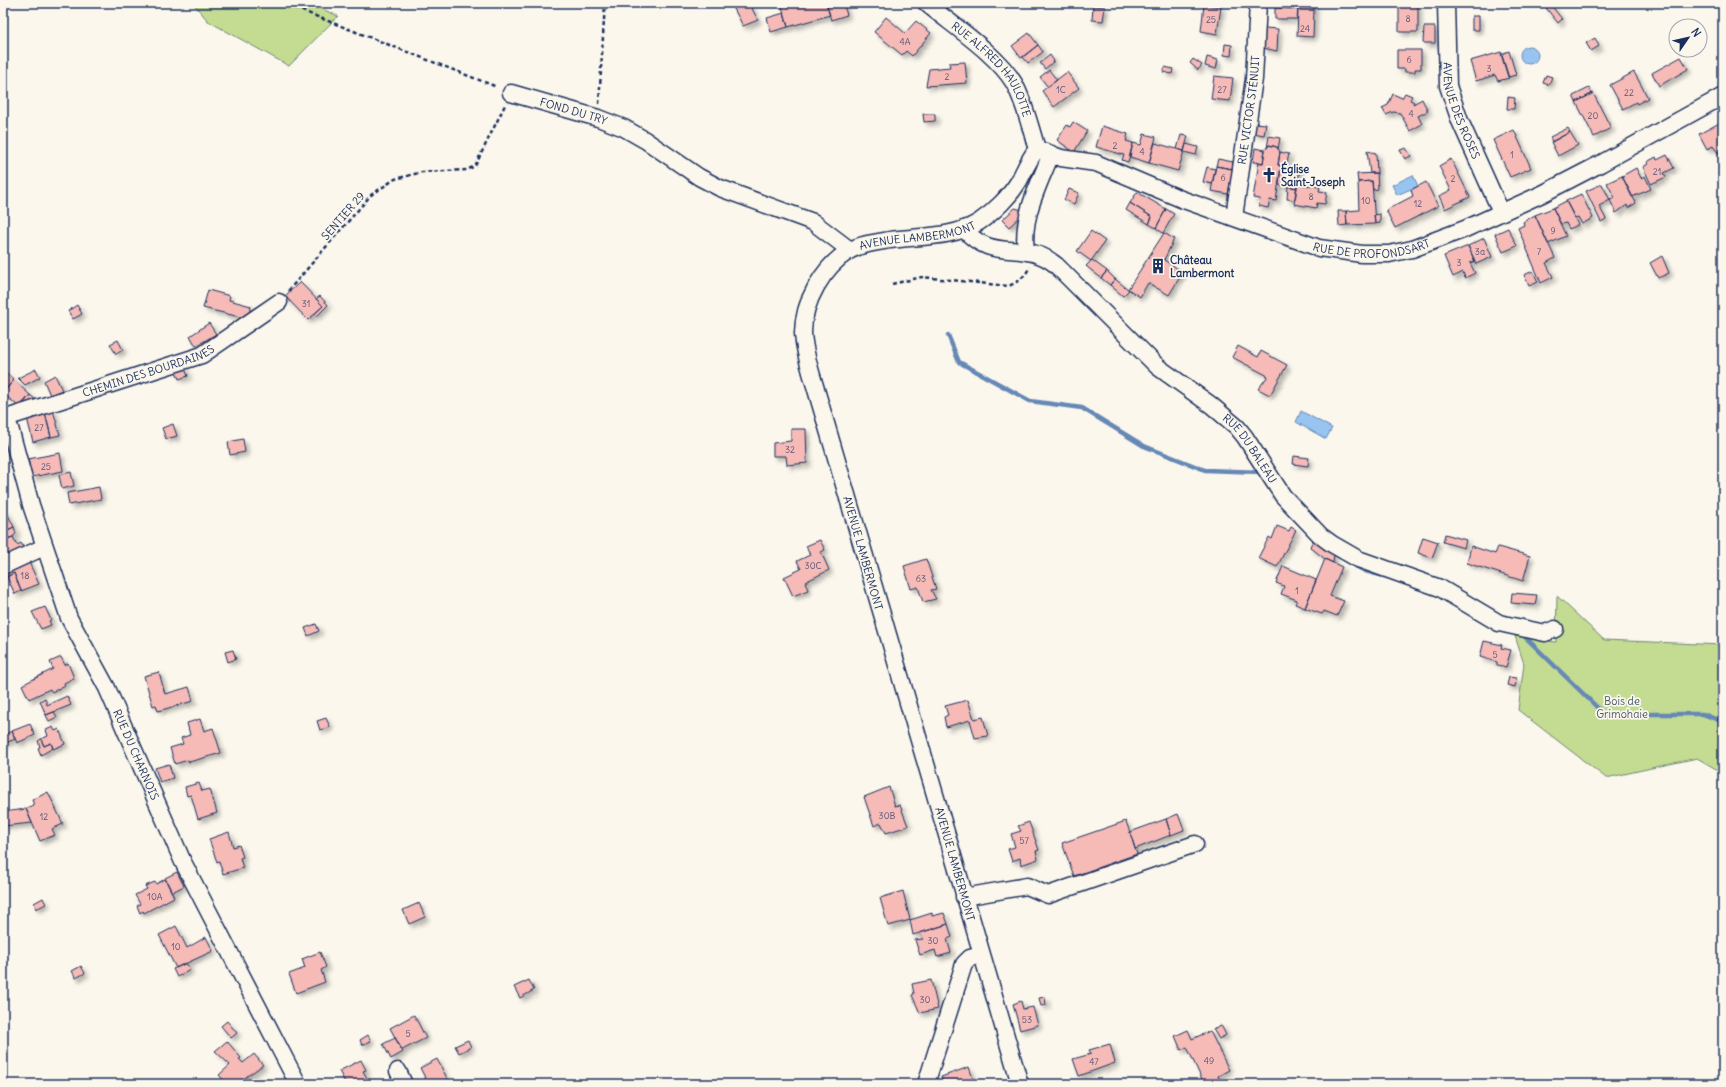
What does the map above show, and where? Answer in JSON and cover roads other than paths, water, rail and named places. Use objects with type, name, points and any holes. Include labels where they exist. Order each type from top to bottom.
[{"type":"street","name":"RUE ALFRED HAULOTTE","points":[[926,3],[993,58],[1008,74],[1020,96],[1044,152]]},
{"type":"street","name":"RUE VICTOR STÉNUIT","points":[[1234,217],[1254,79],[1258,3]]},
{"type":"street","name":"AVENUE DES ROSES","points":[[1446,3],[1448,86],[1460,121],[1501,212]]},
{"type":"street","name":"FOND DU TRY","points":[[511,93],[598,118],[624,128],[645,140],[699,177],[720,188],[813,222],[850,250]]},
{"type":"street","name":"RUE DE PROFONDSART","points":[[1044,152],[1062,158],[1096,163],[1181,199],[1319,248],[1346,252],[1389,254],[1412,249],[1465,229],[1501,212],[1589,170],[1723,96]]},
{"type":"street","name":"AVENUE LAMBERMONT","points":[[1020,1084],[854,523],[804,345],[804,318],[814,292],[829,269],[850,250],[888,240],[964,229],[978,222],[994,211],[1009,195],[1019,180],[1028,160],[1044,152]]},
{"type":"street","points":[[1030,252],[1024,236],[1025,223],[1044,152]]},
{"type":"street","name":"RUE DU BALEAU","points":[[964,229],[971,238],[992,248],[1030,252],[1048,258],[1158,367],[1211,405],[1245,436],[1283,496],[1321,536],[1332,544],[1358,559],[1440,588],[1499,623],[1545,633],[1555,629]]},
{"type":"street","name":"CHEMIN DES BOURDAINES","points":[[4,417],[202,355],[279,302]]},
{"type":"street","name":"RUE DU CHARNOIS","points":[[4,417],[10,428],[44,547],[69,618],[107,688],[183,862],[298,1084]]},
{"type":"street","points":[[3,566],[44,547]]},
{"type":"street","points":[[964,897],[1026,886],[1048,895],[1195,844]]},
{"type":"street","points":[[926,1084],[964,964],[970,958],[981,955]]},
{"type":"water","points":[[1525,46],[1533,46],[1538,51],[1536,62],[1533,64],[1525,64],[1520,59],[1520,51]]},
{"type":"water","points":[[1413,175],[1418,186],[1397,195],[1392,185]]},
{"type":"water","points":[[1301,411],[1332,428],[1326,439],[1296,422]]},
{"type":"waterway","points":[[948,335],[959,362],[1030,401],[1082,408],[1144,446],[1205,470],[1261,472],[1262,474]]},
{"type":"waterway","points":[[1354,565],[1365,571],[1384,576]]},
{"type":"waterway","points":[[1521,633],[1604,714],[1703,714],[1723,722]]},
{"type":"place","name":"Église Saint-Joseph","points":[[1269,175]]},
{"type":"place","name":"Château Lambermont","points":[[1158,266]]},
{"type":"park label","name":"Bois de Grimohaie","points":[[1622,707]]}]
